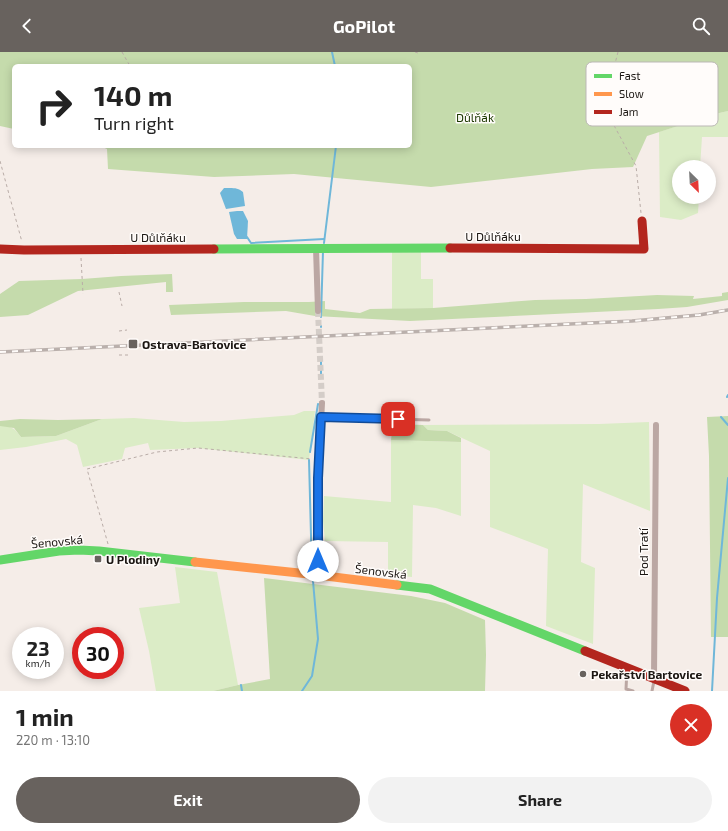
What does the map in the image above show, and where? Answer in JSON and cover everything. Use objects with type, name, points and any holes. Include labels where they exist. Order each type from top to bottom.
[{"type":"street","name":"U Důlňáku","points":[[0,248],[24,250],[316,248],[644,249],[642,221]]},
{"type":"street","points":[[316,248],[318,311]]},
{"type":"street","points":[[318,575],[319,460],[322,404]]},
{"type":"street","name":"Pod Tratí","points":[[654,678],[656,425]]},
{"type":"street","name":"Šenovská","points":[[0,560],[59,551],[80,550],[110,552],[430,589],[685,691]]},
{"type":"lane","points":[[321,417],[429,420]]},
{"type":"lane","points":[[627,667],[626,688],[633,691]]},
{"type":"lane","points":[[652,691],[654,678]]},
{"type":"path","points":[[122,52],[129,64]]},
{"type":"path","points":[[415,52],[418,52]]},
{"type":"path","points":[[615,62],[618,52]]},
{"type":"path","points":[[614,126],[636,166],[642,221]]},
{"type":"path","points":[[0,161],[24,250]]},
{"type":"path","points":[[80,250],[83,294]]},
{"type":"path","points":[[119,292],[122,306]]},
{"type":"path","points":[[119,331],[127,330]]},
{"type":"path","points":[[119,355],[129,355]]},
{"type":"path","points":[[110,552],[87,469],[157,452],[198,448],[319,460]]},
{"type":"green space","name":"Důlňák","points":[[0,52],[728,52],[728,111],[718,113],[718,62],[586,62],[586,126],[678,126],[647,136],[633,167],[592,169],[431,187],[294,174],[214,177],[108,169],[107,149],[105,148],[412,148],[412,64],[12,64],[12,129],[0,126]]},
{"type":"green space","points":[[728,111],[728,137],[702,137],[700,160],[672,160],[672,204],[699,204],[698,213],[681,220],[660,217],[659,132],[678,126],[718,126],[718,113]]},
{"type":"green space","points":[[392,252],[421,252],[421,279],[433,279],[433,308],[392,309]]},
{"type":"green space","points":[[172,274],[173,292],[166,292],[166,282],[78,291],[28,315],[0,317],[0,294],[19,281]]},
{"type":"green space","points":[[728,292],[728,300],[687,307],[410,321],[315,316],[286,311],[171,315],[169,305],[325,301],[325,309],[360,313],[370,309],[433,308],[535,300],[657,295],[694,296],[693,299],[722,296],[722,293]]},
{"type":"green space","points":[[304,411],[315,411],[309,460],[197,448],[150,450],[148,443],[125,448],[122,459],[83,467],[77,445],[66,439],[26,447],[0,450],[0,426],[12,428],[21,437],[56,436],[102,419],[134,418],[184,422],[221,421],[294,415]]},
{"type":"green space","points":[[728,416],[728,637],[711,637],[709,456],[707,417]]},
{"type":"green space","points":[[20,419],[102,419],[56,436],[21,437],[14,428],[0,426],[0,421]]},
{"type":"green space","points":[[649,422],[650,511],[583,484],[581,562],[595,568],[593,644],[546,626],[548,549],[490,527],[490,451],[447,431],[428,430],[423,425],[599,424]]},
{"type":"green space","points":[[393,424],[423,425],[428,430],[447,431],[461,438],[461,442],[391,440]]},
{"type":"green space","points":[[391,440],[461,442],[461,516],[436,508],[413,505],[412,577],[388,575],[388,542],[325,541],[323,521],[324,496],[391,502]]},
{"type":"green space","points":[[175,567],[217,572],[238,685],[213,691],[156,691],[139,608],[180,603]]},
{"type":"green space","points":[[264,578],[411,596],[445,603],[485,620],[485,691],[213,691],[270,679]]},
{"type":"water","points":[[224,188],[241,190],[243,192],[245,206],[226,209],[220,193]]},
{"type":"water","points":[[243,211],[248,221],[247,239],[237,239],[234,234],[229,212]]},
{"type":"waterway","points":[[332,52],[335,64]]},
{"type":"waterway","points":[[324,243],[336,148]]},
{"type":"waterway","points":[[247,237],[251,243],[324,239]]},
{"type":"waterway","points":[[321,317],[323,251]]},
{"type":"waterway","points":[[321,362],[321,374]]},
{"type":"waterway","points":[[310,452],[318,404]]},
{"type":"waterway","points":[[721,417],[728,425]]},
{"type":"waterway","points":[[309,460],[312,573]]},
{"type":"waterway","points":[[712,691],[717,598],[728,478]]},
{"type":"waterway","points":[[302,691],[312,676],[318,639],[313,581]]},
{"type":"waterway","points":[[241,685],[242,691]]},
{"type":"tunnel","points":[[318,311],[322,403]]},
{"type":"railway","points":[[0,352],[632,321],[699,315],[728,310]]},
{"type":"traffic: fast","points":[[214,249],[450,248]]},
{"type":"traffic: fast","points":[[0,560],[59,551],[79,550],[195,562]]},
{"type":"traffic: fast","points":[[397,585],[430,589],[585,651]]},
{"type":"traffic: slow","points":[[195,562],[397,585]]},
{"type":"traffic: jam","points":[[450,248],[644,249],[642,221]]},
{"type":"traffic: jam","points":[[0,249],[214,249]]},
{"type":"traffic: jam","points":[[585,651],[685,691]]},
{"type":"place","name":"Ostrava-Bartovice","points":[[133,344]]},
{"type":"place","name":"U Plodiny","points":[[98,559]]},
{"type":"place","name":"Pekařství Bartovice","points":[[583,674]]},
{"type":"route","points":[[318,561],[318,478],[321,417],[398,419]]}]
